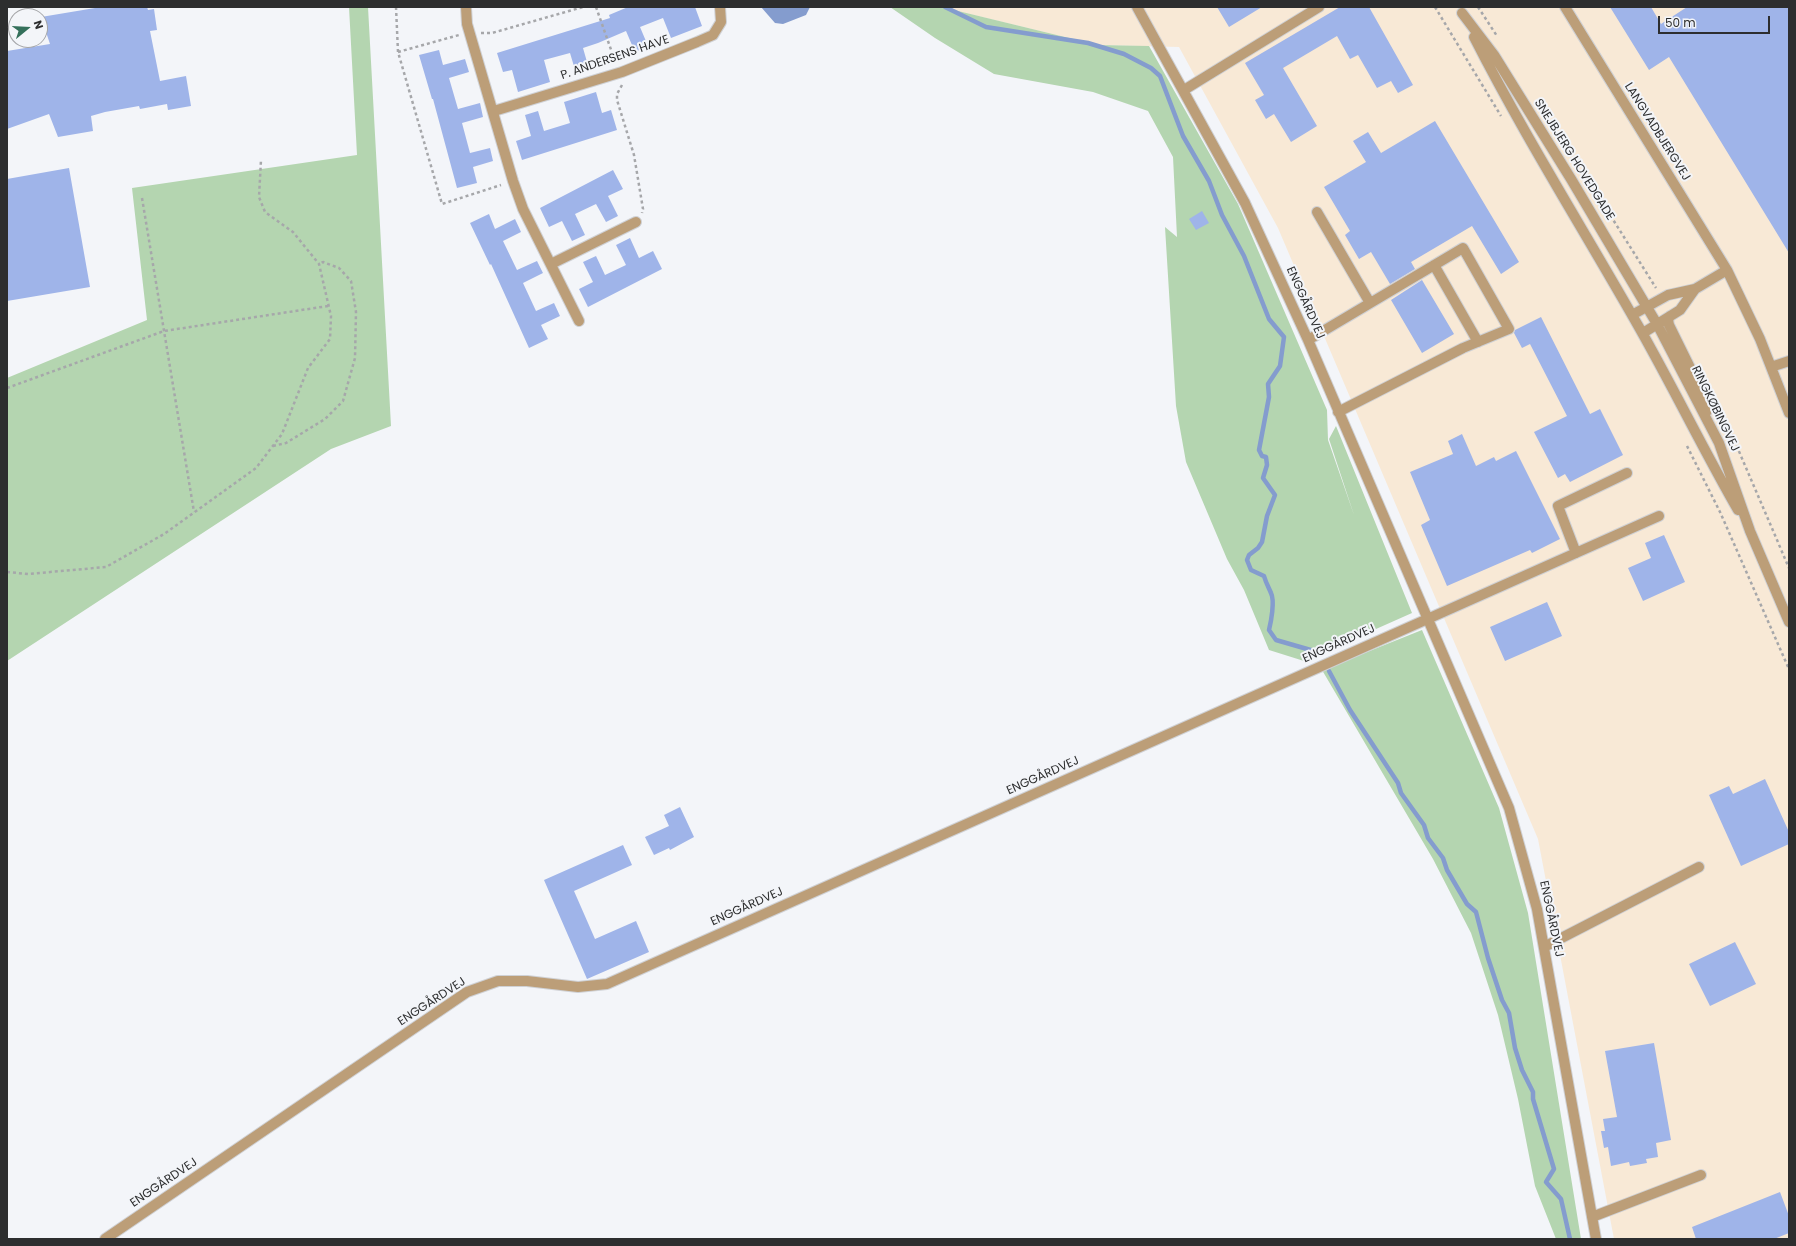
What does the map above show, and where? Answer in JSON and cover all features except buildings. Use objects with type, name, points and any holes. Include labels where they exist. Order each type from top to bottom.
[{"type":"street","points":[[466,7],[467,24],[494,111],[513,181],[523,209],[579,321]]},
{"type":"street","name":"P. ANDERSENS HAVE","points":[[494,111],[619,73],[713,35],[721,22],[720,7]]},
{"type":"street","name":"ENGGÅRDVEJ","points":[[1137,7],[1245,203],[1308,340],[1510,808],[1537,908],[1596,1239]]},
{"type":"street","points":[[1184,90],[1319,7]]},
{"type":"street","name":"LANGVADBJERGVEJ","points":[[1565,7],[1727,270],[1760,340],[1789,413]]},
{"type":"street","name":"SNEJBJERG HOVEDGADE","points":[[1461,10],[1494,55],[1657,324]]},
{"type":"street","name":"SNEJBJERG HOVEDGADE","points":[[1461,10],[1539,156],[1642,333]]},
{"type":"street","points":[[1318,212],[1370,303]]},
{"type":"street","points":[[551,264],[636,222]]},
{"type":"street","points":[[1308,340],[1463,248],[1509,329],[1478,342],[1338,412]]},
{"type":"street","points":[[1434,265],[1478,342]]},
{"type":"street","points":[[1632,315],[1668,295],[1695,289],[1727,270]]},
{"type":"street","points":[[1642,333],[1680,310],[1695,289]]},
{"type":"street","points":[[1670,316],[1668,320],[1669,325],[1703,394],[1711,426]]},
{"type":"street","name":"RINGKØBINGVEJ","points":[[1657,324],[1719,443],[1750,531],[1789,622]]},
{"type":"street","name":"RINGKØBINGVEJ","points":[[1642,333],[1705,453],[1750,531]]},
{"type":"street","points":[[1771,367],[1789,361]]},
{"type":"street","points":[[1576,553],[1558,506],[1627,472]]},
{"type":"street","name":"ENGGÅRDVEJ","points":[[105,1239],[467,992],[498,981],[527,981],[578,987],[607,984],[1659,516]]},
{"type":"street","points":[[1544,948],[1699,867]]},
{"type":"street","points":[[1592,1217],[1701,1175]]},
{"type":"path","points":[[396,7],[398,52],[442,204],[513,181]]},
{"type":"path","points":[[398,52],[470,34],[483,32],[492,33],[583,7]]},
{"type":"path","points":[[596,7],[619,73],[622,86],[617,94],[617,100],[634,155],[643,209],[641,217],[636,222]]},
{"type":"path","points":[[1435,7],[1505,123]]},
{"type":"path","points":[[7,572],[28,574],[106,567],[164,534],[256,468],[282,434],[308,368],[330,339],[331,316],[319,264],[293,232],[265,212],[259,197],[261,160]]},
{"type":"path","points":[[142,198],[194,512]]},
{"type":"path","points":[[272,446],[286,443],[325,418],[343,401],[354,358],[356,312],[350,281],[339,268],[322,262],[319,264]]},
{"type":"path","points":[[7,388],[164,331],[328,306]]},
{"type":"path","points":[[1684,441],[1720,512],[1789,669]]},
{"type":"shaded area","points":[[951,7],[1789,7],[1789,1239],[1614,1239],[1538,839],[1278,228],[1179,47],[1098,45],[953,10]]},
{"type":"green space","points":[[349,7],[368,7],[391,426],[331,449],[7,661],[7,378],[147,320],[132,188],[357,155]]},
{"type":"green space","points":[[890,7],[951,7],[954,10],[1098,45],[1149,46],[1238,204],[1327,410],[1328,440],[1354,515],[1329,439],[1336,426],[1412,613],[1304,661],[1269,650],[1244,590],[1227,559],[1186,462],[1176,406],[1165,227],[1177,237],[1173,157],[1148,111],[1093,92],[994,74],[935,38]]},
{"type":"green space","points":[[1422,630],[1499,808],[1528,913],[1581,1239],[1556,1239],[1535,1186],[1518,1099],[1498,1015],[1471,933],[1433,859],[1322,670]]},
{"type":"water","points":[[761,7],[810,7],[806,15],[783,24],[775,23]]},
{"type":"waterway","points":[[945,7],[986,27],[1088,43],[1124,54],[1151,68],[1160,76],[1183,136],[1209,181],[1222,215],[1244,256],[1269,319],[1284,337],[1280,366],[1268,384],[1269,397],[1259,450],[1262,456],[1266,457],[1267,465],[1263,478],[1275,495],[1267,516],[1262,542],[1258,548],[1249,555],[1247,560],[1251,570],[1264,576],[1271,593],[1273,606],[1269,630],[1276,640],[1321,653]]},
{"type":"waterway","points":[[1329,671],[1350,710],[1398,783],[1401,793],[1424,825],[1428,838],[1443,858],[1447,870],[1467,904],[1476,912],[1488,958],[1502,1000],[1509,1013],[1515,1048],[1522,1070],[1533,1092],[1533,1099],[1554,1169],[1546,1182],[1561,1199],[1570,1239]]}]
